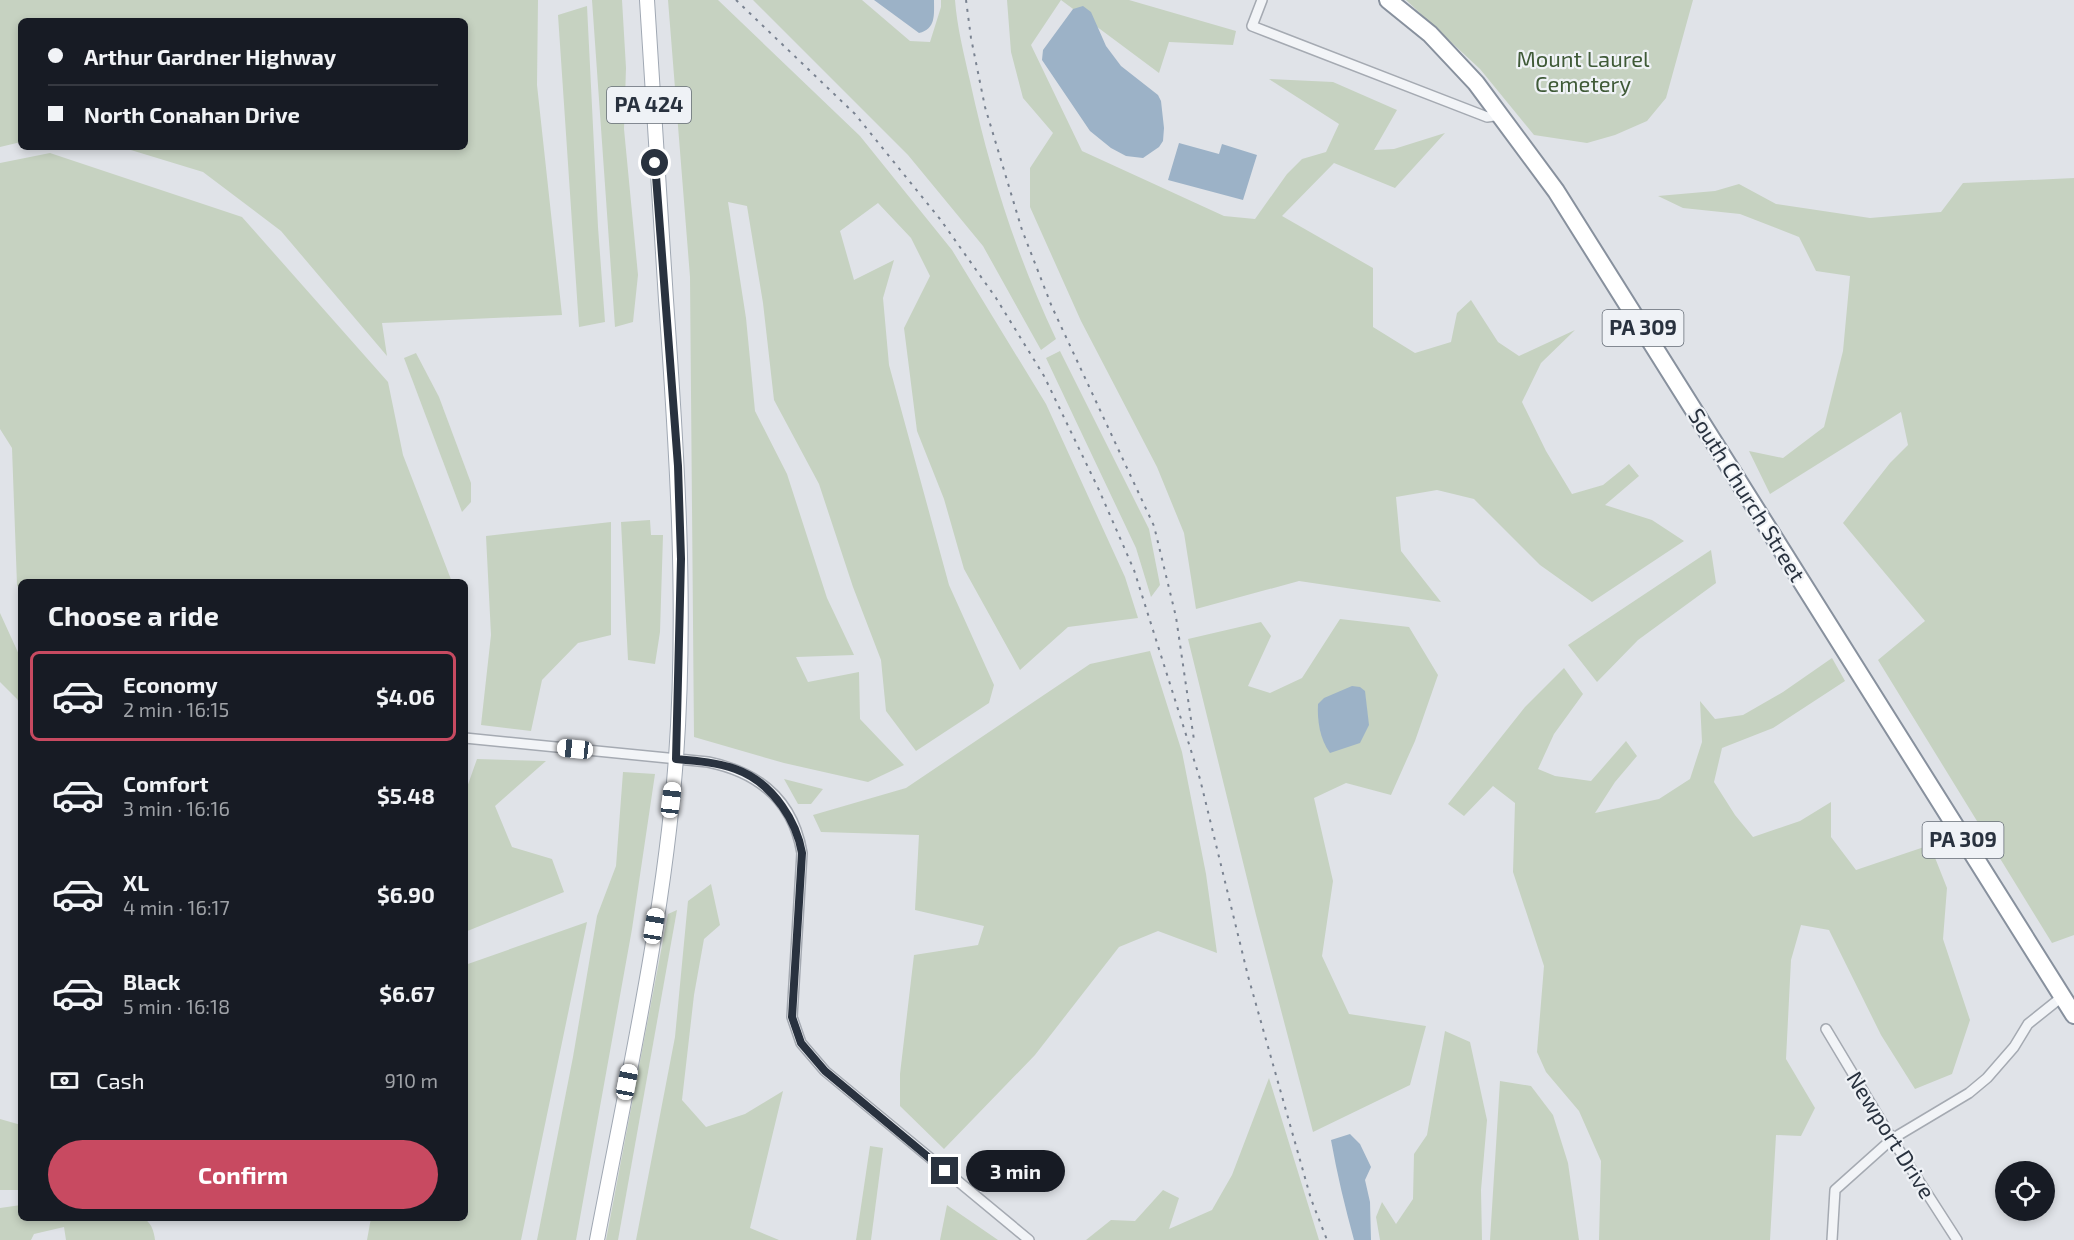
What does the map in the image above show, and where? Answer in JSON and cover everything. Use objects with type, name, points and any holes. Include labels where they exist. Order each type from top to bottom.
[{"type":"highway","name":"South Church Street","points":[[1388,0],[1430,34],[1476,83],[1556,191],[1863,683],[2074,1015]]},
{"type":"main road","name":"PA 424","points":[[639,0],[660,210]]},
{"type":"main road","name":"PA 424","points":[[597,1240],[640,1015],[661,881],[676,759],[681,559],[678,466],[647,0]]},
{"type":"street","points":[[1262,0],[1252,26],[1487,117],[1501,115]]},
{"type":"street","points":[[468,738],[728,766],[751,775],[770,789],[788,814],[800,840],[802,853],[792,1017],[801,1043],[825,1071],[1029,1240]]},
{"type":"street","points":[[1832,1240],[1835,1190],[1892,1139],[1970,1093],[1987,1078],[2014,1047],[2028,1024],[2063,996]]},
{"type":"street","name":"Newport Drive","points":[[1826,1029],[1892,1139],[1957,1240]]},
{"type":"green space","points":[[0,0],[538,0],[537,85],[562,315],[382,323],[387,356],[281,231],[203,172],[131,150],[468,150],[468,18],[18,18],[18,143],[0,147]]},
{"type":"green space","points":[[592,0],[622,0],[626,68],[624,129],[638,275],[633,322],[615,327]]},
{"type":"green space","points":[[668,0],[718,0],[860,136],[952,250],[1046,404],[1125,577],[1138,618],[1068,627],[1020,670],[964,569],[944,499],[917,431],[904,328],[930,276],[911,238],[878,203],[840,231],[854,280],[894,260],[883,298],[889,365],[949,585],[994,685],[989,703],[916,751],[886,711],[881,660],[853,587],[819,484],[774,400],[763,303],[747,206],[728,202],[746,318],[755,411],[787,474],[827,598],[854,655],[796,657],[808,682],[859,672],[860,719],[904,765],[868,782],[784,763],[694,737],[690,277]]},
{"type":"green space","points":[[753,0],[862,0],[910,41],[930,42],[941,0],[955,0],[965,61],[995,181],[1028,276],[1056,339],[1041,350],[983,246],[908,155]]},
{"type":"green space","points":[[1007,0],[1061,0],[1031,45],[1082,151],[1224,216],[1255,219],[1287,174],[1302,159],[1326,152],[1339,124],[1269,79],[1333,82],[1397,110],[1374,150],[1394,149],[1445,133],[1395,188],[1334,163],[1282,216],[1373,268],[1373,327],[1415,353],[1451,342],[1457,313],[1471,300],[1498,342],[1519,356],[1575,330],[1541,363],[1522,402],[1546,451],[1572,494],[1603,485],[1629,464],[1639,476],[1605,505],[1652,520],[1684,541],[1592,602],[1540,565],[1474,499],[1437,490],[1396,497],[1401,551],[1441,602],[1299,581],[1196,609],[1184,533],[1157,467],[1081,321],[1030,207],[1030,168],[1053,133],[1023,98],[1011,52]]},
{"type":"green space","points":[[1061,0],[1129,0],[1236,31],[1233,45],[1169,42],[1159,73]]},
{"type":"green space","name":"Mount Laurel Cemetery","points":[[1406,0],[1693,0],[1666,98],[1647,121],[1615,135],[1587,143],[1534,135],[1480,69]]},
{"type":"green space","points":[[587,6],[605,322],[579,327],[558,15]]},
{"type":"green space","points":[[50,153],[242,217],[388,382],[403,455],[451,579],[18,579],[18,587],[12,448],[0,429],[0,163]]},
{"type":"green space","points":[[2074,178],[2074,935],[2052,943],[1878,660],[1925,621],[1843,523],[1890,463],[1908,445],[1901,412],[1770,494],[1749,451],[1783,458],[1824,427],[1843,351],[1850,276],[1816,271],[1799,237],[1740,214],[1683,208],[1658,196],[1715,191],[1739,184],[1776,204],[1870,218],[1941,212],[1963,183]]},
{"type":"green space","points":[[1060,351],[1149,529],[1160,585],[1151,597],[1136,548],[1046,358]]},
{"type":"green space","points":[[416,353],[439,397],[471,483],[471,502],[462,512],[404,358]]},
{"type":"green space","points":[[650,520],[651,535],[663,535],[660,632],[655,664],[628,660],[621,522]]},
{"type":"green space","points":[[611,522],[611,635],[578,643],[542,680],[531,731],[481,725],[491,635],[486,536]]},
{"type":"green space","points":[[1711,550],[1716,583],[1638,640],[1597,682],[1568,645]]},
{"type":"green space","points":[[0,613],[18,652],[18,701],[0,682]]},
{"type":"green space","points":[[1340,619],[1409,627],[1438,675],[1415,741],[1391,795],[1346,783],[1314,798],[1333,881],[1322,956],[1349,1014],[1426,1026],[1410,1085],[1313,1132],[1256,915],[1188,639],[1261,622],[1271,636],[1248,686],[1270,693],[1302,678]]},
{"type":"green space","points":[[1150,651],[1182,752],[1206,874],[1217,953],[1158,931],[1119,947],[1035,1055],[944,1149],[900,1106],[900,1074],[914,955],[978,945],[984,926],[915,910],[919,835],[821,832],[813,815],[906,788],[1090,664]]},
{"type":"green space","points":[[1832,658],[1845,681],[1773,728],[1722,748],[1714,782],[1735,815],[1753,837],[1800,821],[1831,802],[1831,837],[1856,870],[1930,845],[1947,888],[1943,939],[1970,1020],[1952,1074],[1915,1089],[1881,1035],[1829,930],[1801,925],[1791,960],[1786,1059],[1815,1108],[1801,1136],[1776,1135],[1770,1240],[1599,1240],[1601,1161],[1579,1111],[1546,1072],[1537,1052],[1544,966],[1513,872],[1515,803],[1493,786],[1464,816],[1448,804],[1525,707],[1564,668],[1583,694],[1554,734],[1538,769],[1555,776],[1591,781],[1626,741],[1637,756],[1615,782],[1595,813],[1659,799],[1690,779],[1702,742],[1700,701],[1715,719],[1743,715],[1783,692]]},
{"type":"green space","points":[[477,759],[546,761],[495,806],[512,847],[552,859],[564,892],[468,931],[468,784]]},
{"type":"green space","points":[[623,772],[655,774],[632,929],[576,1240],[537,1240],[573,1057],[597,916],[616,866]]},
{"type":"green space","points":[[784,779],[823,789],[811,804],[798,804]]},
{"type":"green space","points":[[711,884],[720,925],[704,939],[694,995],[682,1100],[706,1127],[745,1114],[783,1091],[750,1228],[779,1240],[636,1240],[675,1037],[688,901]]},
{"type":"green space","points":[[677,910],[618,1240],[606,1240],[668,914]]},
{"type":"green space","points":[[587,922],[521,1240],[367,1240],[370,1221],[468,1221],[468,964]]},
{"type":"green space","points":[[1445,1031],[1470,1042],[1487,1120],[1481,1190],[1482,1240],[1380,1240],[1376,1217],[1382,1202],[1396,1224],[1413,1199],[1414,1154],[1427,1135]]},
{"type":"green space","points":[[1269,1078],[1319,1240],[1086,1240],[1111,1220],[1135,1221],[1163,1190],[1179,1198],[1169,1229],[1212,1210],[1232,1175]]},
{"type":"green space","points":[[1500,1081],[1531,1086],[1553,1115],[1568,1163],[1579,1240],[1490,1240]]},
{"type":"green space","points":[[0,1119],[18,1124],[18,1190],[0,1190]]},
{"type":"green space","points":[[870,1146],[883,1148],[871,1240],[856,1240]]},
{"type":"green space","points":[[18,1205],[18,1221],[148,1221],[155,1240],[66,1240],[64,1227],[34,1234],[31,1240],[0,1240],[0,1208]]},
{"type":"green space","points":[[947,1205],[998,1240],[940,1240]]},
{"type":"water","points":[[874,0],[934,0],[933,21],[929,28],[919,33]]},
{"type":"water","points":[[1083,6],[1091,12],[1106,46],[1121,66],[1158,95],[1161,101],[1163,141],[1159,147],[1143,158],[1126,156],[1111,148],[1090,131],[1042,60],[1043,50],[1073,9]]},
{"type":"water","points":[[1179,143],[1219,154],[1222,144],[1257,155],[1243,200],[1168,180]]},
{"type":"water","points":[[1352,686],[1360,687],[1365,691],[1369,725],[1360,743],[1330,753],[1320,730],[1318,704],[1324,698]]},
{"type":"water","points":[[1350,1134],[1360,1144],[1371,1167],[1365,1180],[1370,1202],[1371,1240],[1354,1240],[1333,1153],[1331,1140]]},
{"type":"railway","points":[[736,0],[855,114],[940,219],[996,298],[1044,376],[1099,490],[1134,570],[1200,779],[1248,976],[1311,1199],[1327,1240]]},
{"type":"railway","points":[[966,0],[985,107],[1022,230],[1052,307],[1154,526],[1176,617],[1194,740]]},
{"type":"route","points":[[655,163],[678,466],[681,559],[676,759],[728,766],[751,775],[770,789],[788,814],[800,840],[802,853],[792,1017],[801,1043],[825,1071],[945,1171]]}]
